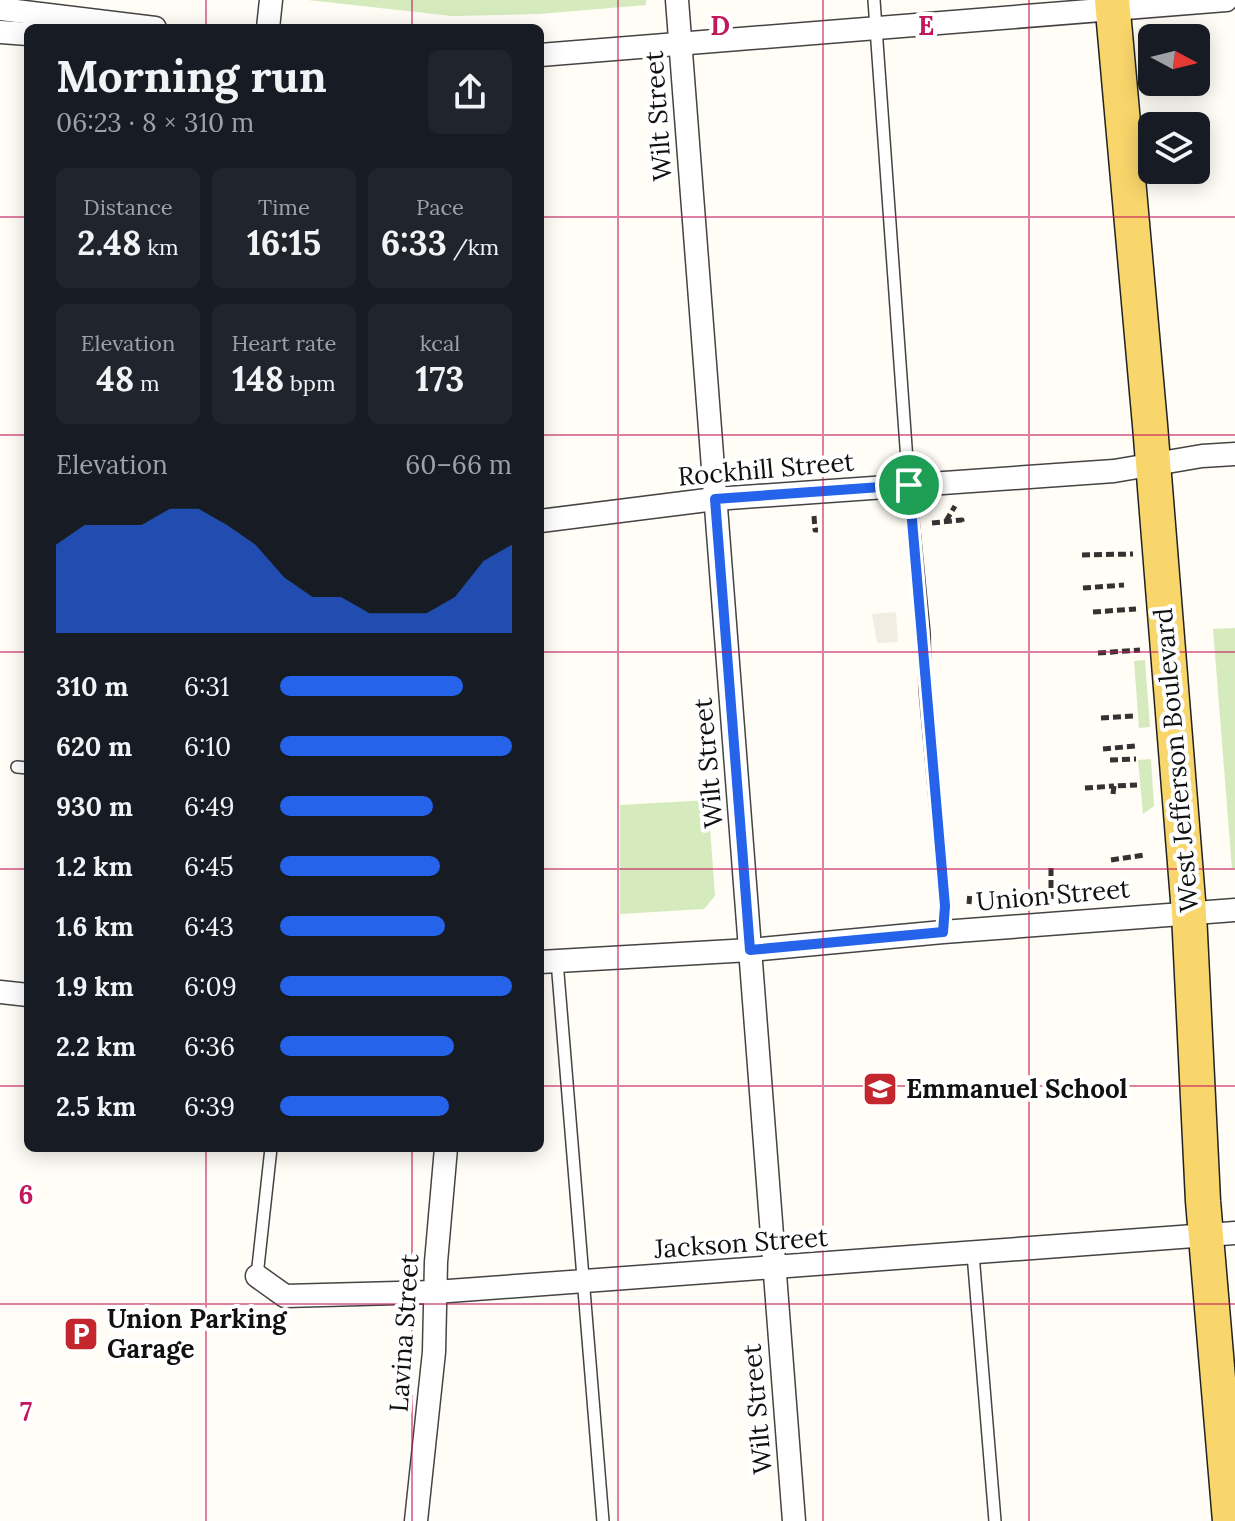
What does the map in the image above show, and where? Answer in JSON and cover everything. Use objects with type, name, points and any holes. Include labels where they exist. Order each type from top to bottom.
[{"type":"main road","name":"West Jefferson Boulevard","points":[[1112,5],[1189,913],[1220,1234],[1230,1521]]},
{"type":"street","points":[[268,24],[271,0]]},
{"type":"street","name":"Wilt Street","points":[[677,0],[794,1521]]},
{"type":"street","points":[[544,55],[1112,5],[1226,0]]},
{"type":"street","points":[[0,9],[114,24]]},
{"type":"street","points":[[0,32],[24,34]]},
{"type":"street","name":"Rockhill Street","points":[[544,520],[715,499],[1114,471],[1202,456],[1235,454]]},
{"type":"street","name":"Union Street","points":[[549,961],[750,950],[1235,910]]},
{"type":"street","points":[[0,992],[24,995]]},
{"type":"street","name":"Lavina Street","points":[[416,1521],[434,1352],[435,1292],[446,1152]]},
{"type":"street","name":"Jackson Street","points":[[257,1276],[285,1296],[435,1292],[1220,1234]]},
{"type":"lane","points":[[874,0],[909,485],[945,906],[943,932]]},
{"type":"lane","points":[[549,961],[583,1283],[603,1521]]},
{"type":"lane","points":[[257,1276],[271,1152]]},
{"type":"lane","points":[[973,1254],[995,1521]]},
{"type":"path","points":[[946,521],[954,510]]},
{"type":"path","points":[[815,519],[815,530],[818,530]]},
{"type":"path","points":[[932,525],[932,522],[946,521],[962,520],[962,523]]},
{"type":"path","points":[[1082,555],[1121,554]]},
{"type":"path","points":[[1083,588],[1124,585]]},
{"type":"path","points":[[1093,612],[1125,610]]},
{"type":"path","points":[[1098,653],[1128,651]]},
{"type":"path","points":[[1101,718],[1133,716]]},
{"type":"path","points":[[1103,749],[1135,746]]},
{"type":"path","points":[[1110,760],[1136,759]]},
{"type":"path","points":[[1085,788],[1137,785]]},
{"type":"path","points":[[1113,794],[1114,786]]},
{"type":"path","points":[[1111,860],[1144,855]]},
{"type":"path","points":[[1051,868],[1051,899]]},
{"type":"path","points":[[969,904],[970,892]]},
{"type":"green space","points":[[308,0],[646,0],[646,5],[539,14],[452,16]]},
{"type":"green space","points":[[1235,628],[1235,868],[1232,869],[1213,629]]},
{"type":"green space","points":[[1145,660],[1150,727],[1139,728],[1134,661]]},
{"type":"green space","points":[[1151,759],[1154,806],[1143,814],[1138,760]]},
{"type":"green space","points":[[708,800],[715,896],[704,909],[620,914],[620,805]]},
{"type":"shaded area","points":[[896,612],[898,642],[877,643],[872,614]]},
{"type":"place","name":"Emmanuel School","points":[[880,1089]]},
{"type":"place","name":"Union Parking Garage","points":[[81,1334]]},
{"type":"route","points":[[909,485],[945,906],[943,932],[750,950],[715,499],[909,485]]}]
